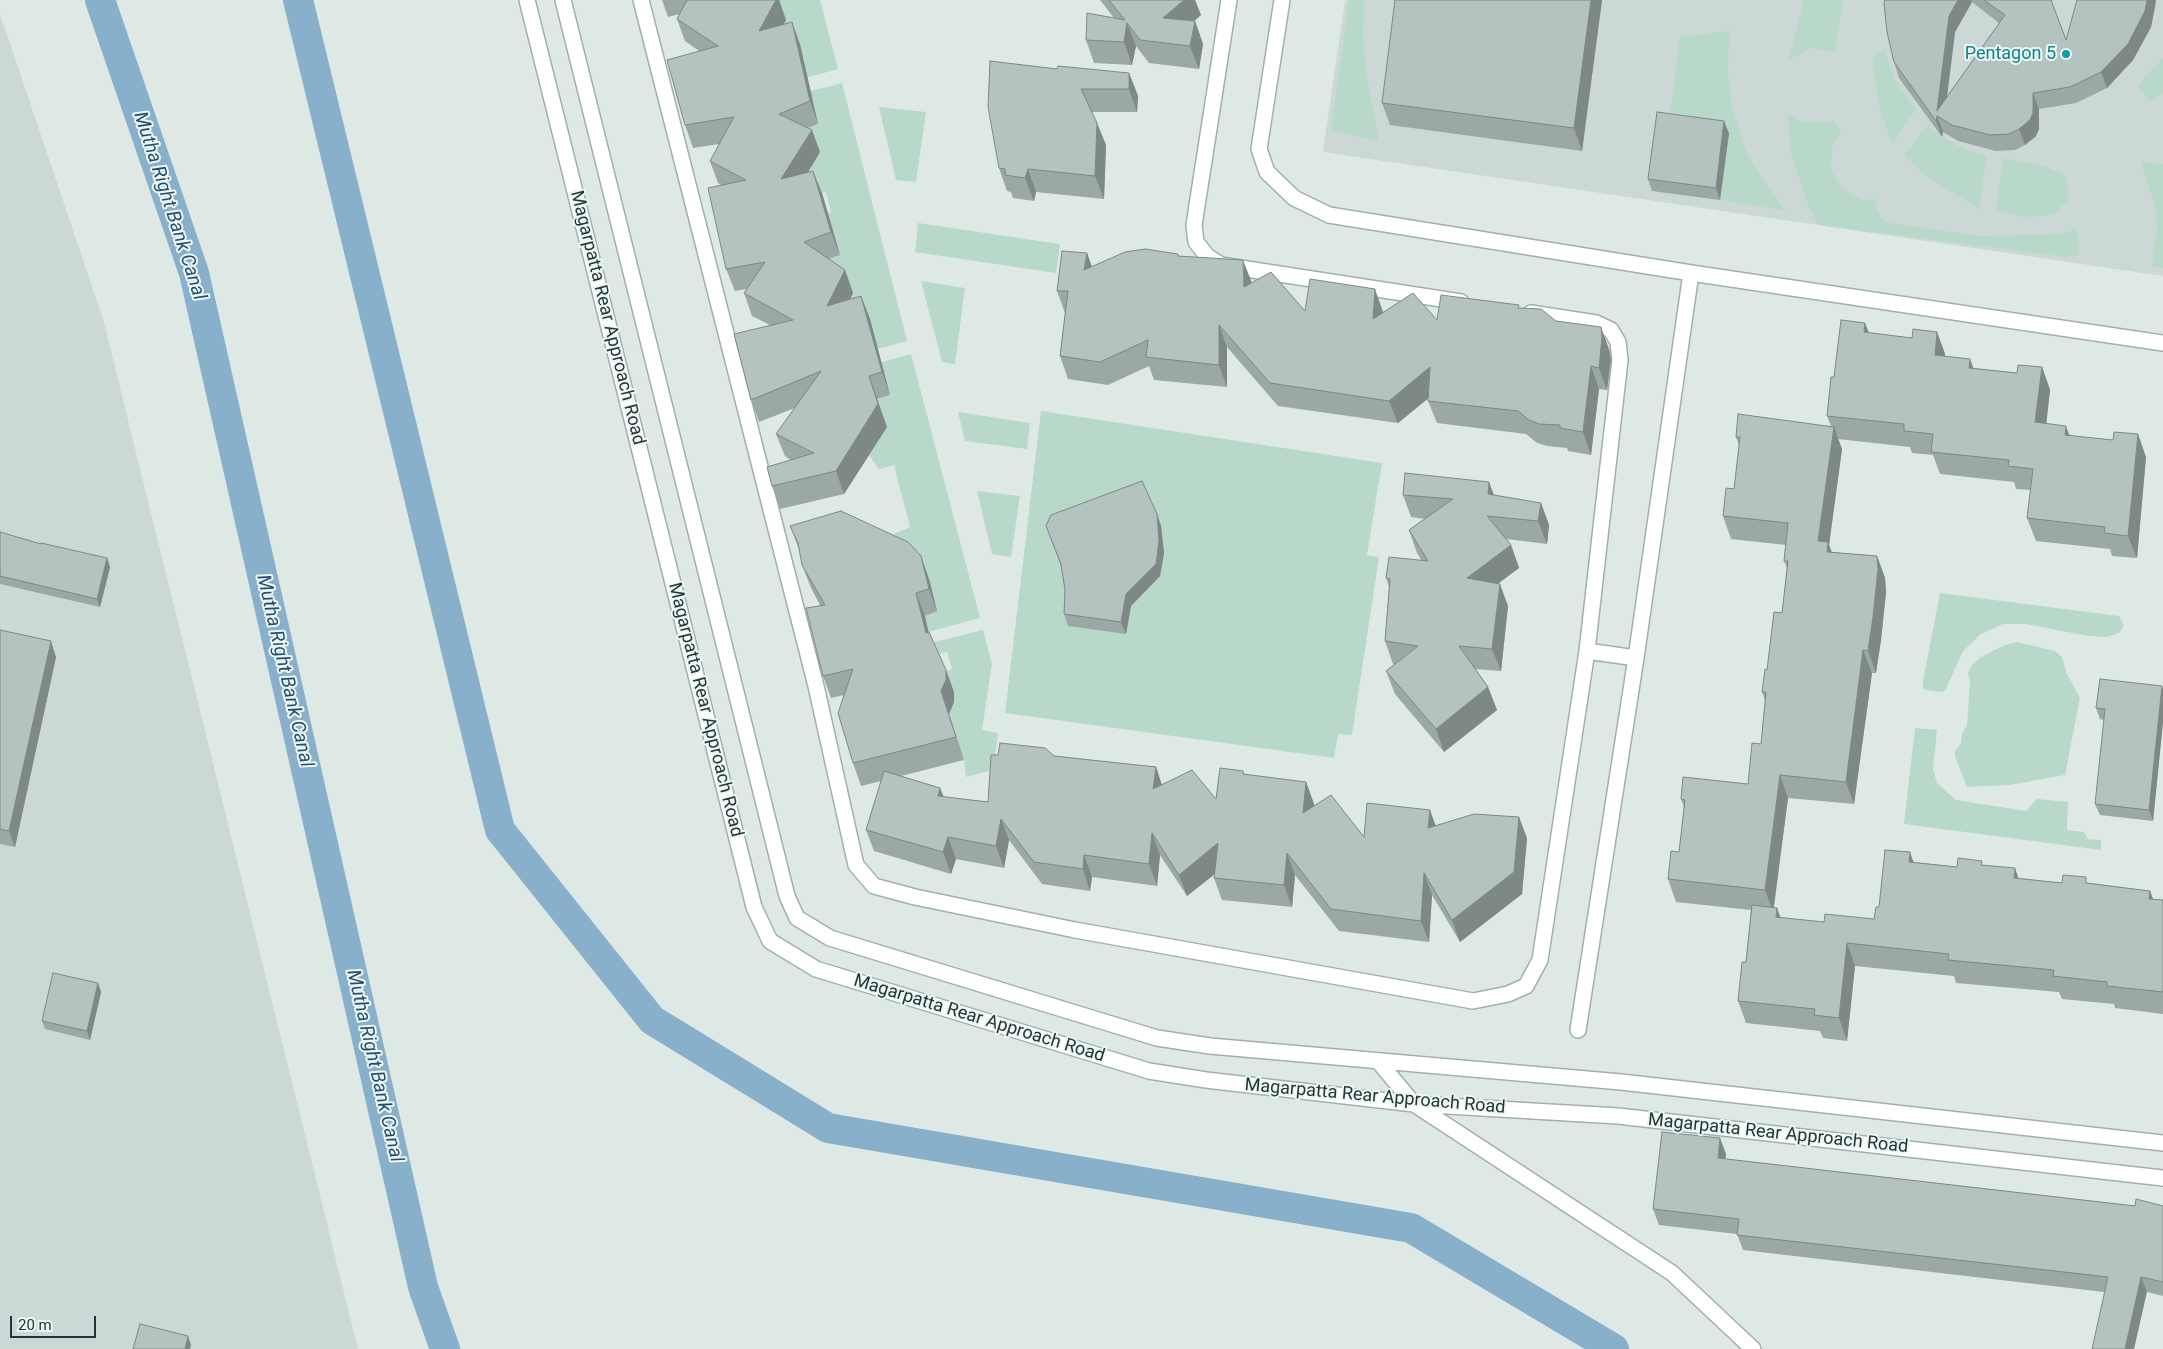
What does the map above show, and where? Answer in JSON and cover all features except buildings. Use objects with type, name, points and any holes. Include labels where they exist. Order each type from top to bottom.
[{"type":"street","name":"Magarpatta Rear Approach Road","points":[[527,0],[754,907],[770,941],[816,969],[1149,1071],[1206,1080],[1414,1104],[1618,1116],[2163,1178]]},
{"type":"street","name":"Magarpatta Rear Approach Road","points":[[563,0],[787,896],[797,918],[830,938],[1157,1038],[1210,1046],[1621,1082],[2163,1143]]},
{"type":"street","points":[[641,0],[814,676],[856,865],[874,886],[915,898],[1074,930],[1473,1002],[1508,994],[1526,986],[1540,960],[1587,651],[1620,360],[1618,342],[1611,330],[1596,323],[1517,311]]},
{"type":"street","points":[[1228,0],[1194,225],[1196,242],[1207,256],[1221,265],[1478,305]]},
{"type":"street","points":[[1282,0],[1259,150],[1267,172],[1294,198],[1329,215],[1691,273],[2163,343]]},
{"type":"street","points":[[1578,1030],[1636,658],[1691,273]]},
{"type":"street","points":[[1587,651],[1636,658]]},
{"type":"street","points":[[1378,1061],[1414,1104],[1672,1273],[1752,1349]]},
{"type":"shaded area","points":[[1345,0],[2163,0],[2163,276],[1323,152]]},
{"type":"shaded area","points":[[0,14],[103,319],[358,1349],[0,1349]]},
{"type":"green space","points":[[755,0],[820,0],[838,69],[795,81],[791,66],[805,62],[800,45]]},
{"type":"green space","points":[[1349,0],[1364,0],[1363,36],[1366,72],[1379,142],[1331,130]]},
{"type":"green space","points":[[1804,0],[1843,0],[1834,52],[1810,48],[1789,60]]},
{"type":"green space","points":[[1729,31],[1728,72],[1732,110],[1745,149],[1762,179],[1786,211],[1720,200],[1729,133],[1669,125],[1680,37]]},
{"type":"green space","points":[[1885,51],[1895,80],[1916,110],[1892,143],[1880,110],[1872,57]]},
{"type":"green space","points":[[2163,58],[2163,93],[2151,102],[2138,86]]},
{"type":"green space","points":[[842,83],[907,341],[852,356],[855,323],[829,276],[828,259],[840,254],[818,216],[831,212],[826,192],[809,197],[806,129],[818,124],[814,104],[799,94]]},
{"type":"green space","points":[[879,107],[926,112],[916,182],[896,180]]},
{"type":"green space","points":[[1788,113],[1803,122],[1834,120],[1841,133],[1833,143],[1830,168],[1841,187],[1852,195],[1863,200],[1874,199],[1878,213],[1884,222],[1980,236],[2060,234],[2076,229],[2079,242],[2078,255],[2066,257],[1818,225],[1806,199],[1791,152]]},
{"type":"green space","points":[[1927,126],[1957,145],[1974,153],[1987,155],[1979,209],[1928,177],[1904,155]]},
{"type":"green space","points":[[2003,158],[2043,166],[2061,173],[2067,179],[2068,200],[2055,213],[2042,216],[2026,217],[1996,211]]},
{"type":"green space","points":[[2140,160],[2147,163],[2163,164],[2163,268],[2152,266],[2157,229],[2155,205]]},
{"type":"green space","points":[[918,223],[1060,244],[1056,273],[915,252]]},
{"type":"green space","points":[[921,281],[965,288],[955,364],[942,362]]},
{"type":"green space","points":[[911,354],[980,618],[928,632],[894,534],[910,527],[894,465],[879,469],[869,455],[887,427],[877,399],[890,395],[885,374],[856,369]]},
{"type":"green space","points":[[1041,411],[1382,463],[1367,555],[1379,557],[1352,735],[1338,734],[1334,758],[1005,713]]},
{"type":"green space","points":[[958,412],[1030,423],[1027,449],[965,441]]},
{"type":"green space","points":[[977,491],[1020,496],[1011,557],[992,554]]},
{"type":"green space","points":[[1940,593],[2119,616],[2124,625],[2119,633],[2106,637],[2088,636],[2026,624],[2003,624],[1981,634],[1963,651],[1943,692],[1926,690],[1923,688],[1923,681]]},
{"type":"green space","points":[[983,630],[992,664],[982,730],[998,733],[993,770],[966,777],[964,760],[948,726],[950,711],[945,672],[952,669],[947,652],[935,655],[931,643]]},
{"type":"green space","points":[[2017,642],[2055,651],[2062,657],[2067,674],[2080,698],[2065,775],[2009,785],[1967,787],[1955,756],[1955,751],[1961,744],[1962,734],[1967,725],[1970,681],[1968,673],[1971,666],[1981,657],[2005,645]]},
{"type":"green space","points":[[1915,728],[1937,730],[1933,769],[1937,783],[1956,800],[2026,811],[2037,799],[2068,802],[2067,830],[2084,832],[2088,839],[2101,840],[2101,850],[1904,824]]},
{"type":"waterway","name":"Mutha Right Bank Canal","points":[[100,0],[194,273],[423,1287],[445,1349]]},
{"type":"waterway","points":[[298,0],[500,830],[652,1020],[828,1128],[1411,1228],[1614,1349]]},
{"type":"place","name":"Pentagon 5","points":[[2066,54]]}]
